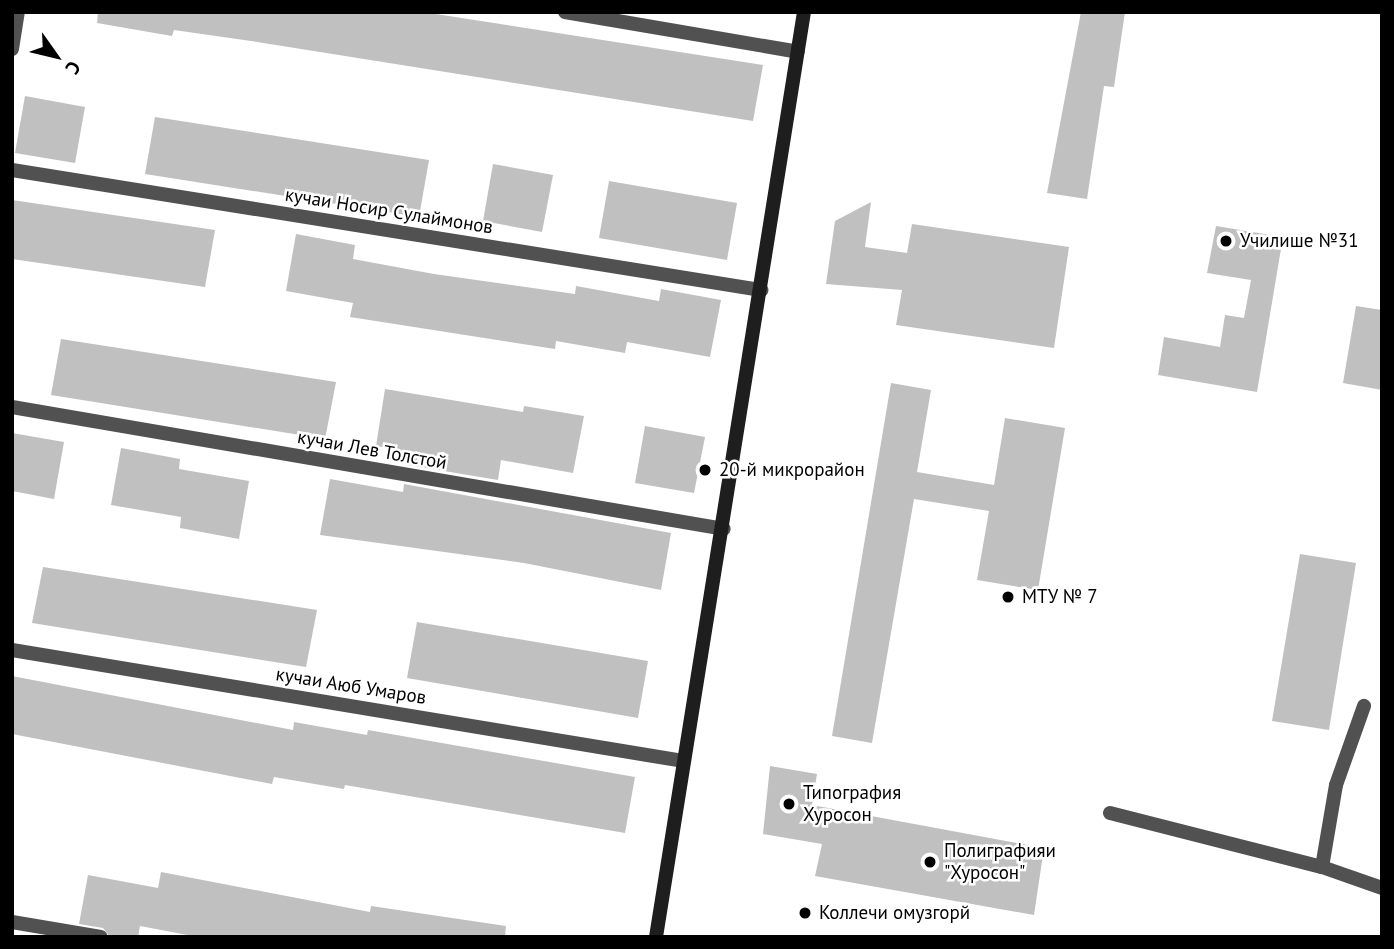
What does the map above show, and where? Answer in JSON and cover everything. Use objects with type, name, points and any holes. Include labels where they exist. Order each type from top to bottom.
[{"type":"main road","points":[[656,937],[683,761],[724,529],[804,12]]},
{"type":"street","points":[[12,49],[18,12]]},
{"type":"street","points":[[565,12],[798,52]]},
{"type":"street","name":"кучаи Носир Сулаймонов","points":[[12,170],[761,290]]},
{"type":"street","name":"кучаи Лев Толстой","points":[[12,407],[724,529]]},
{"type":"street","name":"кучаи Аюб Умаров","points":[[12,650],[683,761]]},
{"type":"street","points":[[1322,867],[1336,785],[1364,706]]},
{"type":"street","points":[[1110,813],[1322,867],[1382,888]]},
{"type":"street","points":[[12,922],[101,937]]},
{"type":"building","points":[[98,12],[423,12],[763,65],[753,121],[251,41],[174,30],[172,36],[97,23]]},
{"type":"building","points":[[1081,12],[1125,12],[1114,87],[1104,86],[1087,199],[1047,193]]},
{"type":"building","points":[[25,96],[85,107],[75,163],[15,153]]},
{"type":"building","points":[[155,117],[429,160],[419,217],[145,174]]},
{"type":"building","points":[[493,164],[553,175],[542,232],[483,221]]},
{"type":"building","points":[[609,181],[737,203],[727,260],[599,238]]},
{"type":"building","points":[[12,200],[215,230],[205,287],[12,259]]},
{"type":"building","points":[[871,202],[865,247],[907,253],[912,224],[1069,247],[1054,348],[896,325],[902,290],[826,284],[835,221]]},
{"type":"building","points":[[1216,226],[1283,237],[1257,392],[1158,375],[1164,337],[1220,347],[1225,315],[1244,318],[1251,280],[1207,273]]},
{"type":"building","points":[[296,234],[355,245],[353,259],[434,274],[575,294],[576,286],[659,301],[661,289],[721,300],[710,357],[627,342],[625,353],[556,341],[555,349],[350,317],[353,303],[286,291]]},
{"type":"building","points":[[1356,306],[1382,310],[1382,390],[1343,383]]},
{"type":"building","points":[[61,339],[336,382],[325,439],[51,395]]},
{"type":"building","points":[[891,383],[931,390],[917,472],[994,485],[1005,418],[1065,428],[1038,590],[977,580],[989,511],[914,499],[872,743],[832,736]]},
{"type":"building","points":[[385,389],[523,412],[524,406],[584,416],[573,473],[501,460],[498,480],[408,465],[410,452],[376,446]]},
{"type":"building","points":[[645,426],[705,437],[694,493],[635,483]]},
{"type":"building","points":[[12,433],[64,442],[54,499],[12,491]]},
{"type":"building","points":[[121,448],[180,459],[179,469],[249,481],[239,539],[180,528],[181,517],[111,505]]},
{"type":"building","points":[[330,479],[403,492],[404,484],[671,533],[661,590],[524,563],[320,535]]},
{"type":"building","points":[[1300,554],[1356,563],[1329,730],[1272,721]]},
{"type":"building","points":[[43,567],[317,610],[306,667],[32,623]]},
{"type":"building","points":[[417,622],[648,661],[638,718],[407,678]]},
{"type":"building","points":[[12,676],[293,730],[294,722],[367,735],[368,730],[635,777],[625,833],[345,785],[344,789],[274,777],[272,784],[12,734]]},
{"type":"building","name":"Полиграфияи \"Хуросон\"","points":[[770,766],[817,774],[812,805],[1044,848],[1034,915],[815,876],[822,844],[763,834]]},
{"type":"building","points":[[161,872],[370,912],[371,906],[506,926],[505,937],[198,937],[140,926],[138,937],[110,937],[103,928],[79,924],[88,875],[158,888]]},
{"type":"place","name":"Училише №31","points":[[1226,241]]},
{"type":"place","name":"20-й микрорайон","points":[[705,470]]},
{"type":"place","name":"МТУ № 7","points":[[1008,597]]},
{"type":"place","name":"Типография Хуросон","points":[[789,804]]},
{"type":"place","name":"Полиграфияи \"Хуросон\"","points":[[930,862]]},
{"type":"place","name":"Коллечи омузгорй","points":[[805,913]]}]
